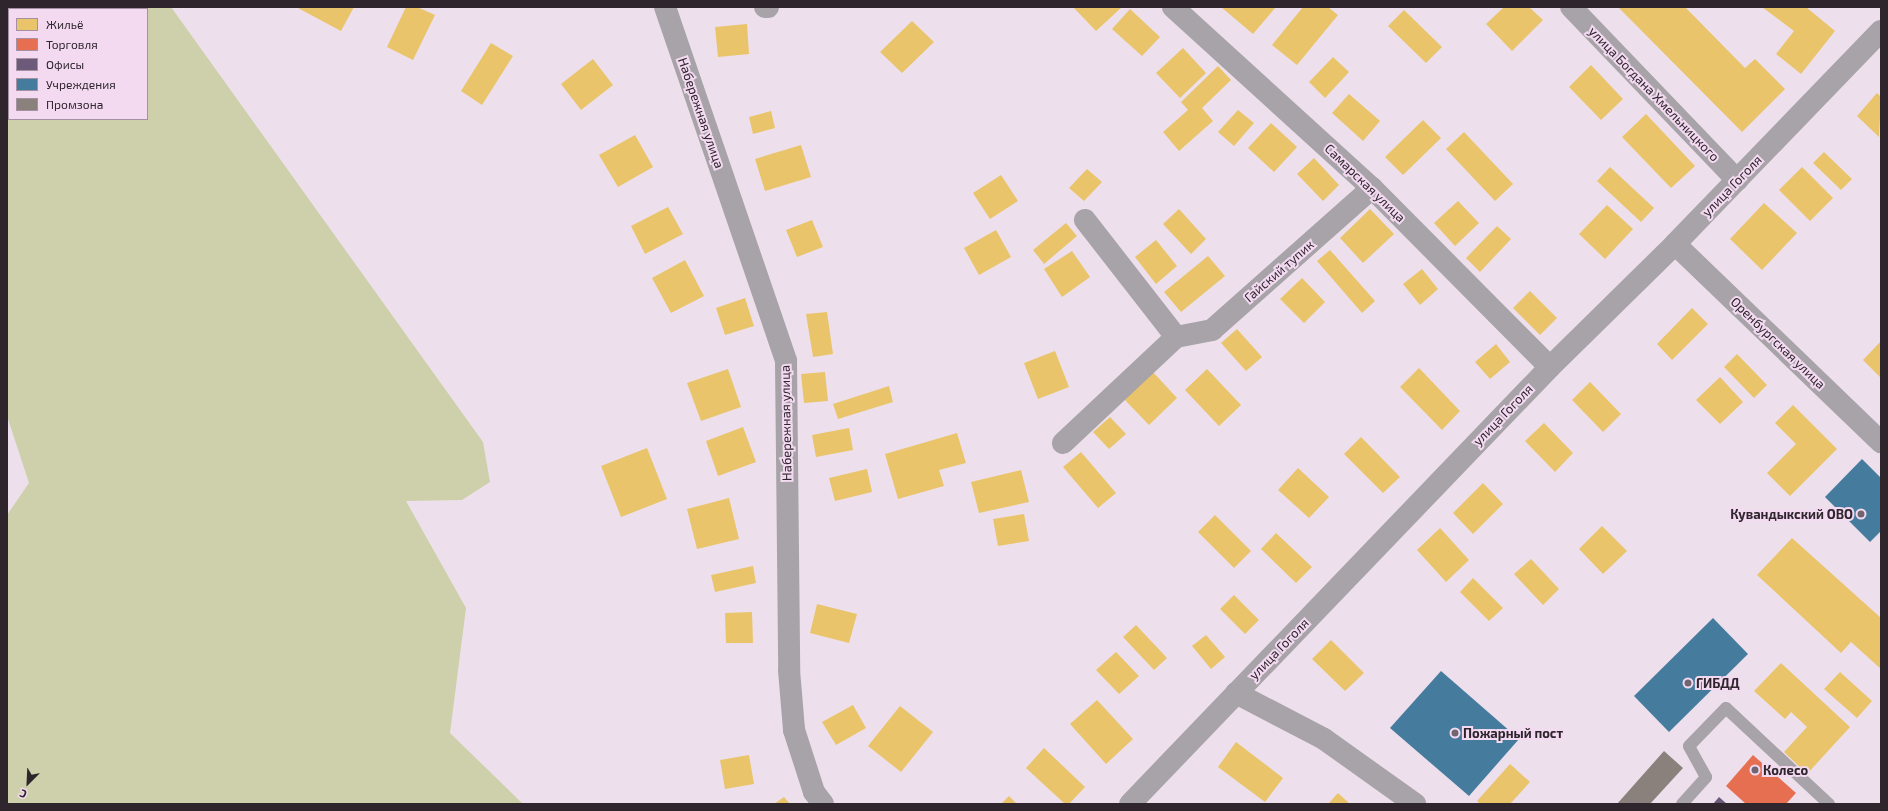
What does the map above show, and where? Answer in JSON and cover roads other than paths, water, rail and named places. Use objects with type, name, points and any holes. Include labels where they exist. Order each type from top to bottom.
[{"type":"street","name":"Набережная улица","points":[[665,7],[786,361],[789,670],[792,715],[794,730],[814,792],[823,804]]},
{"type":"street","name":"Самарская улица","points":[[1173,7],[1372,188],[1550,367]]},
{"type":"street","name":"улица Богдана Хмельницкого","points":[[1571,7],[1737,180]]},
{"type":"street","name":"улица Гоголя","points":[[1130,804],[1550,367],[1675,244],[1881,31]]},
{"type":"street","name":"Гайский тупик","points":[[1176,337],[1212,330],[1372,188]]},
{"type":"street","points":[[1063,443],[1176,337],[1085,220]]},
{"type":"street","name":"Оренбургская улица","points":[[1675,244],[1881,442]]},
{"type":"street","points":[[1236,693],[1324,739],[1415,804]]},
{"type":"lane","points":[[1682,804],[1706,777],[1689,746],[1726,708],[1829,804]]},
{"type":"place","name":"Кувандыкский ОВО","points":[[1861,514]]},
{"type":"place","name":"ГИБДД","points":[[1688,683]]},
{"type":"place","name":"Пожарный пост","points":[[1455,733]]},
{"type":"place","name":"Колесо","points":[[1755,770]]}]
